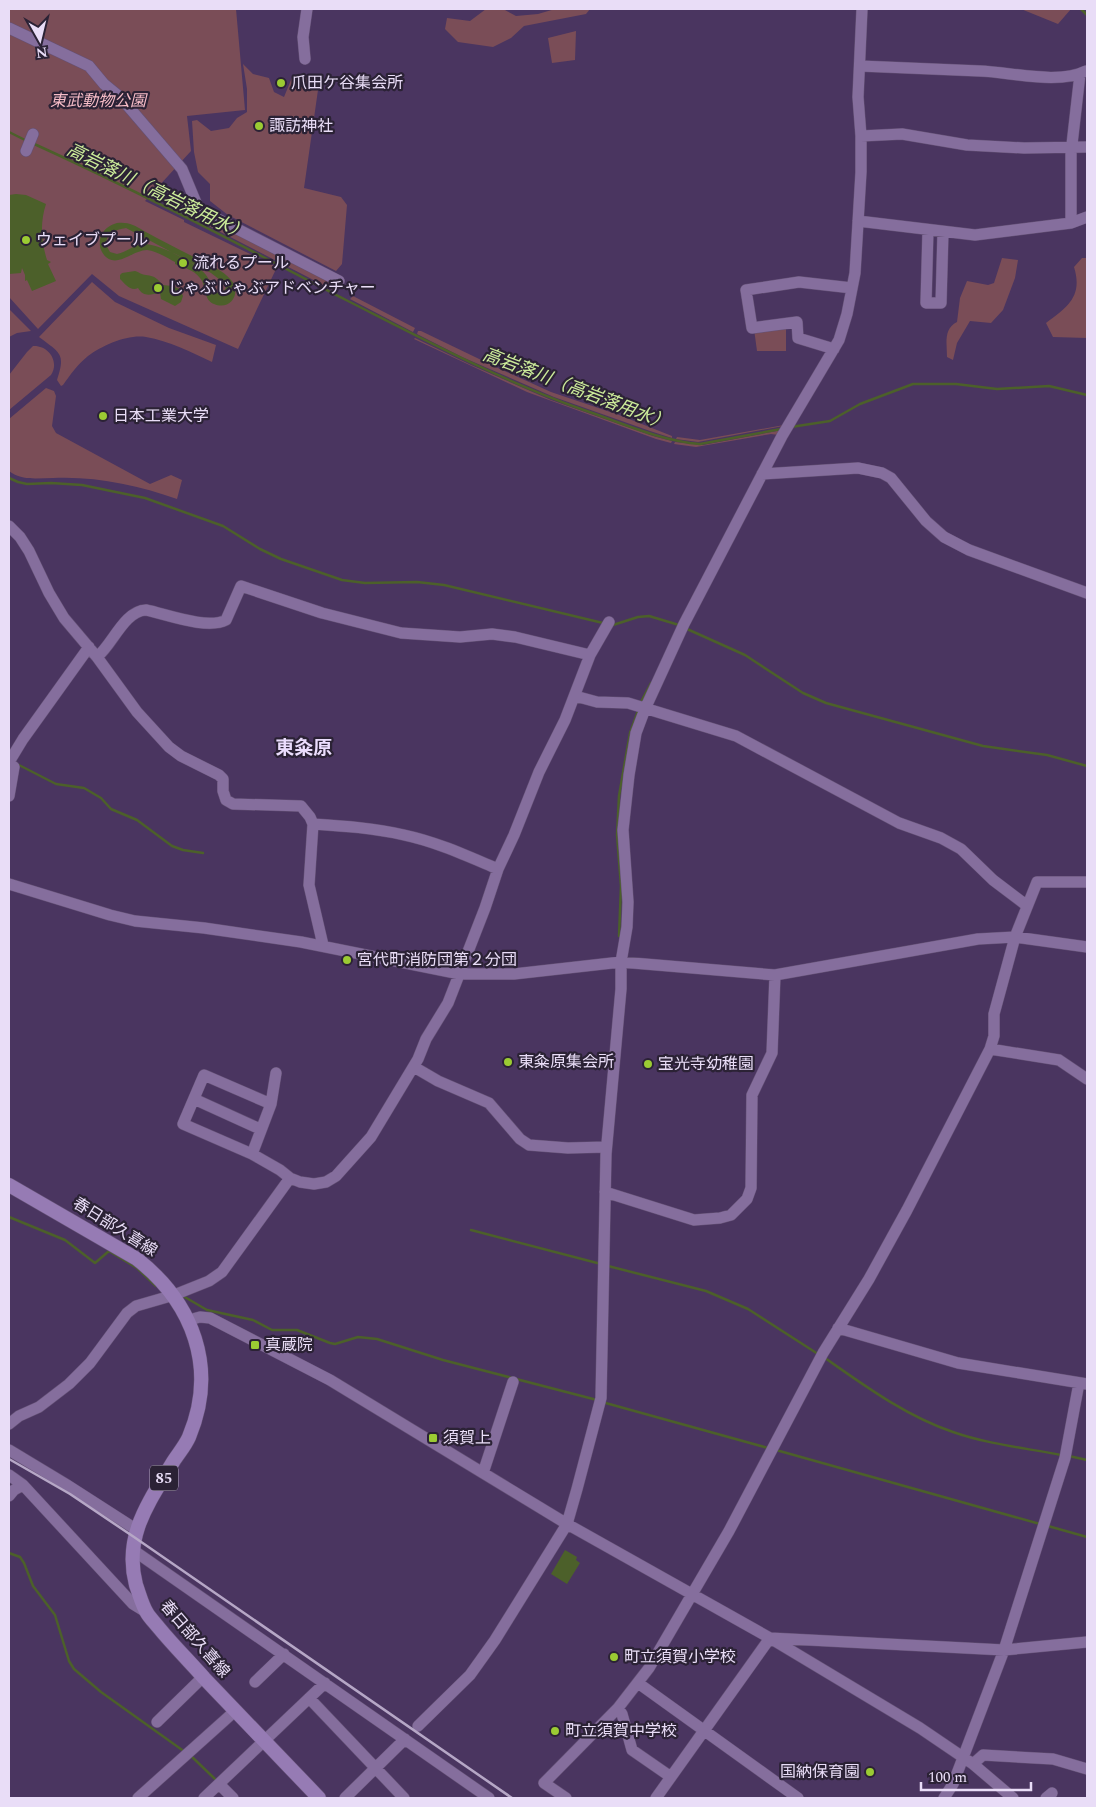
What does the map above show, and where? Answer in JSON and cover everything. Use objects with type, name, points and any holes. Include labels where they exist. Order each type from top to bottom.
[{"type":"main road","name":"春日部久喜線","points":[[9,1185],[137,1259],[156,1274],[174,1295],[189,1320],[199,1359],[199,1399],[195,1420],[188,1438],[145,1509],[137,1530],[133,1550],[133,1570],[137,1585],[146,1612],[173,1645],[319,1798]]},
{"type":"street","points":[[304,59],[303,37],[307,9]]},
{"type":"street","points":[[418,1726],[470,1675],[495,1640],[567,1524],[601,1398],[605,1192],[610,1160],[606,1147],[621,989],[621,962],[627,926],[628,902],[624,830],[631,760],[636,733],[684,624],[782,436],[839,340],[847,314],[855,273],[862,136],[858,97],[862,9]]},
{"type":"street","points":[[9,28],[88,66],[104,84],[121,98],[182,169],[196,205],[202,211],[339,281]]},
{"type":"street","points":[[860,66],[981,71],[1058,78],[1084,72],[1072,146],[1071,223]]},
{"type":"street","points":[[26,150],[33,134]]},
{"type":"street","points":[[862,136],[902,134],[976,146],[1024,148],[1072,146],[1087,148]]},
{"type":"street","points":[[858,221],[981,235],[1071,223],[1087,216]]},
{"type":"street","points":[[928,230],[926,303],[941,304],[944,232]]},
{"type":"street","points":[[834,349],[798,338],[797,322],[752,328],[746,290],[799,282],[852,288]]},
{"type":"street","points":[[762,474],[858,468],[882,473],[891,478],[926,521],[944,537],[969,550],[1087,593]]},
{"type":"street","points":[[9,526],[30,551],[49,594],[64,618],[97,657],[137,712],[169,747],[181,756],[219,775],[223,779],[226,800],[233,804],[301,806],[310,817],[313,824],[309,885],[324,945]]},
{"type":"street","points":[[97,657],[130,617],[139,611],[146,610],[196,622],[222,622],[226,620],[241,586],[322,613],[401,633],[460,637],[492,634],[540,642],[590,656]]},
{"type":"street","points":[[270,1104],[204,1075],[183,1124],[252,1154],[290,1178],[314,1184],[326,1182],[336,1176],[371,1137],[414,1066],[426,1039],[448,1003],[498,869],[539,772],[575,696],[590,656],[609,622]]},
{"type":"street","points":[[9,796],[14,767],[9,762],[23,739],[89,647]]},
{"type":"street","points":[[575,696],[606,703],[622,702],[736,736],[899,823],[941,838],[961,849],[993,880],[1026,905]]},
{"type":"street","points":[[313,824],[353,827],[406,835],[446,848],[498,869]]},
{"type":"street","points":[[566,1798],[544,1783],[618,1708],[649,1668],[729,1531],[823,1352],[869,1279],[898,1227],[990,1049],[994,1036],[994,1014],[1015,937],[1026,905],[1037,882],[1087,882]]},
{"type":"street","points":[[9,884],[134,921],[213,929],[324,945],[460,974],[514,974],[621,962],[775,975],[978,939],[1015,937],[1087,947]]},
{"type":"street","points":[[605,1192],[694,1220],[732,1215],[747,1199],[751,1188],[752,1095],[772,1053],[775,975]]},
{"type":"street","points":[[990,1049],[1059,1060],[1087,1079]]},
{"type":"street","points":[[414,1066],[438,1080],[489,1103],[520,1139],[529,1145],[568,1148],[606,1147]]},
{"type":"street","points":[[252,1154],[270,1104],[276,1073]]},
{"type":"street","points":[[194,1099],[260,1128]]},
{"type":"street","points":[[9,1424],[19,1416],[38,1407],[69,1384],[90,1364],[127,1313],[136,1306],[210,1282],[222,1272],[290,1178]]},
{"type":"street","points":[[189,1320],[200,1317],[210,1318],[330,1380],[567,1524],[770,1638],[920,1728],[973,1764],[1013,1798]]},
{"type":"street","points":[[838,1328],[958,1363],[1083,1383],[1065,1458],[1004,1650],[953,1784],[944,1798]]},
{"type":"street","points":[[483,1474],[513,1382]]},
{"type":"street","points":[[9,1450],[137,1530]]},
{"type":"street","points":[[9,1475],[23,1485],[133,1604],[146,1612]]},
{"type":"street","points":[[9,1496],[14,1490],[23,1485]]},
{"type":"street","points":[[133,1550],[489,1798]]},
{"type":"street","points":[[770,1638],[1004,1650],[1087,1642]]},
{"type":"street","points":[[656,1798],[770,1638]]},
{"type":"street","points":[[255,1682],[284,1654]]},
{"type":"street","points":[[156,1722],[203,1677]]},
{"type":"street","points":[[204,1798],[325,1683]]},
{"type":"street","points":[[638,1683],[798,1798]]},
{"type":"street","points":[[309,1698],[404,1798]]},
{"type":"street","points":[[618,1708],[622,1714],[632,1750],[671,1777]]},
{"type":"street","points":[[138,1798],[235,1711]]},
{"type":"street","points":[[345,1798],[405,1739]]},
{"type":"street","points":[[973,1764],[982,1755],[1053,1759],[1087,1768]]},
{"type":"street","points":[[219,1784],[233,1798]]},
{"type":"green space","name":"東武動物公園","points":[[9,9],[236,9],[245,110],[187,116],[191,151],[145,201],[277,267],[238,349],[119,296],[92,274],[38,329],[9,297]]},
{"type":"green space","points":[[486,9],[503,9],[516,16],[538,14],[555,9],[590,9],[586,14],[524,26],[511,38],[493,47],[458,42],[445,29],[447,18],[470,21]]},
{"type":"green space","points":[[1021,9],[1071,9],[1058,24]]},
{"type":"green space","points":[[576,31],[575,60],[552,63],[548,38]]},
{"type":"green space","points":[[243,64],[253,74],[269,78],[274,92],[284,97],[293,75],[312,75],[319,83],[304,188],[341,197],[347,205],[342,264],[336,271],[228,215],[210,201],[210,184],[198,172],[194,152],[192,121],[197,120],[211,131],[229,128],[237,118],[247,112],[247,89]]},
{"type":"green space","points":[[202,217],[335,285],[335,288],[333,290],[199,221]]},
{"type":"green space","points":[[1002,258],[1018,260],[1015,278],[1003,310],[991,323],[970,321],[957,343],[953,360],[947,357],[946,342],[948,333],[957,322],[960,298],[967,281],[988,285],[994,283]]},
{"type":"green space","points":[[1082,258],[1087,258],[1087,338],[1053,337],[1046,323],[1061,312],[1072,300],[1077,286],[1074,267]]},
{"type":"green space","points":[[92,282],[115,302],[169,328],[216,345],[212,362],[163,341],[146,337],[131,337],[108,344],[88,356],[61,386],[57,380],[61,364],[59,354],[39,337]]},
{"type":"green space","points":[[353,296],[415,328],[413,332],[350,299]]},
{"type":"green space","points":[[9,309],[31,331],[17,333],[9,337]]},
{"type":"green space","points":[[786,324],[786,351],[757,351],[754,329]]},
{"type":"green space","points":[[418,331],[551,392],[619,415],[672,436],[672,438],[554,397],[462,357],[417,334]]},
{"type":"green space","points":[[414,339],[551,400],[672,441],[671,443],[656,439],[527,392]]},
{"type":"green space","points":[[33,346],[38,346],[48,351],[53,359],[53,370],[51,375],[9,410],[9,375]]},
{"type":"green space","points":[[46,388],[54,391],[56,396],[52,426],[56,433],[150,484],[171,475],[182,480],[177,499],[101,480],[85,478],[30,478],[19,476],[9,471],[9,419]]},
{"type":"green space","points":[[784,425],[698,442],[676,439],[677,437],[700,440]]},
{"type":"green space","points":[[782,430],[779,435],[771,434],[696,447],[674,444],[675,442],[703,445]]},
{"type":"shaded area","name":"ウェイブプール","points":[[9,195],[26,195],[46,204],[42,225],[42,239],[47,260],[51,262],[48,264],[56,281],[32,291],[27,280],[25,281],[22,268],[21,273],[9,274]]},
{"type":"shaded area","name":"流れるプール","points":[[117,223],[134,226],[228,276],[234,285],[235,295],[233,299],[225,305],[214,304],[208,299],[202,281],[197,275],[154,252],[141,251],[118,260],[107,258],[101,250],[100,238],[105,230]],"holes":[[[126,228],[173,253],[143,244],[117,254],[110,252],[106,241],[112,233]],[[188,261],[211,273],[224,283],[226,288],[222,293],[215,292],[206,275]]]},
{"type":"shaded area","name":"じゃぶじゃぶアドベンチャー","points":[[135,271],[158,279],[163,285],[180,289],[183,296],[181,302],[175,306],[161,299],[160,293],[145,294],[138,288],[128,287],[120,279],[120,275]]},
{"type":"shaded area","points":[[565,1550],[577,1557],[576,1560],[580,1563],[567,1584],[551,1574]]},
{"type":"waterway","points":[[1081,9],[1087,15]]},
{"type":"waterway","name":"高岩落川（高岩落用水）","points":[[9,132],[27,141]]},
{"type":"waterway","name":"高岩落川（高岩落用水）","points":[[32,143],[229,239],[433,344],[551,398],[640,430],[685,442],[700,444],[781,429]]},
{"type":"waterway","name":"高岩落川（高岩落用水）","points":[[791,427],[830,421],[860,404],[913,384],[956,384],[997,389],[1049,386],[1087,395]]},
{"type":"waterway","points":[[9,478],[27,484],[82,485],[145,498],[223,526],[260,549],[281,559],[342,580],[365,583],[417,582],[444,585],[603,623]]},
{"type":"waterway","points":[[613,625],[638,617],[649,616],[679,625],[678,627]]},
{"type":"waterway","points":[[687,629],[745,655],[803,693],[826,703],[983,746],[1047,755],[1087,766]]},
{"type":"waterway","points":[[641,702],[651,683]]},
{"type":"waterway","points":[[619,936],[621,886],[617,835],[619,796],[630,733],[638,711]]},
{"type":"waterway","points":[[17,764],[56,784],[84,788],[101,798],[111,809],[137,820],[172,846],[203,853]]},
{"type":"waterway","points":[[9,1217],[65,1240],[95,1263],[109,1251],[137,1268],[156,1286]]},
{"type":"waterway","points":[[471,1230],[601,1264]]},
{"type":"waterway","points":[[608,1266],[706,1291],[748,1309],[818,1354]]},
{"type":"waterway","points":[[183,1296],[207,1310],[253,1320],[272,1330],[297,1330],[335,1344],[358,1337],[377,1339],[443,1360],[597,1400]]},
{"type":"waterway","points":[[825,1358],[886,1400],[919,1418],[953,1432],[979,1440],[1061,1455]]},
{"type":"waterway","points":[[602,1402],[768,1448]]},
{"type":"waterway","points":[[776,1450],[1040,1524]]},
{"type":"waterway","points":[[1069,1456],[1087,1460]]},
{"type":"waterway","points":[[1048,1526],[1087,1537]]},
{"type":"waterway","points":[[9,1553],[20,1557],[33,1586],[55,1615],[69,1661],[74,1669],[101,1692],[185,1752]]},
{"type":"waterway","points":[[190,1755],[216,1780]]},
{"type":"railway","points":[[9,1459],[70,1494],[134,1537],[512,1798]]},
{"type":"place","name":"爪田ケ谷集会所","points":[[281,83]]},
{"type":"place","name":"諏訪神社","points":[[259,126]]},
{"type":"place","name":"ウェイブプール","points":[[26,240]]},
{"type":"place","name":"流れるプール","points":[[183,263]]},
{"type":"place","name":"じゃぶじゃぶアドベンチャー","points":[[158,288]]},
{"type":"place","name":"日本工業大学","points":[[103,416]]},
{"type":"place","name":"宮代町消防団第２分団","points":[[347,960]]},
{"type":"place","name":"東粂原集会所","points":[[508,1062]]},
{"type":"place","name":"宝光寺幼稚園","points":[[648,1064]]},
{"type":"place","name":"真蔵院","points":[[255,1345]]},
{"type":"place","name":"須賀上","points":[[433,1438]]},
{"type":"place","name":"町立須賀小学校","points":[[614,1657]]},
{"type":"place","name":"町立須賀中学校","points":[[555,1731]]},
{"type":"place","name":"国納保育園","points":[[870,1772]]},
{"type":"district","name":"東粂原","points":[[304,748]]}]
